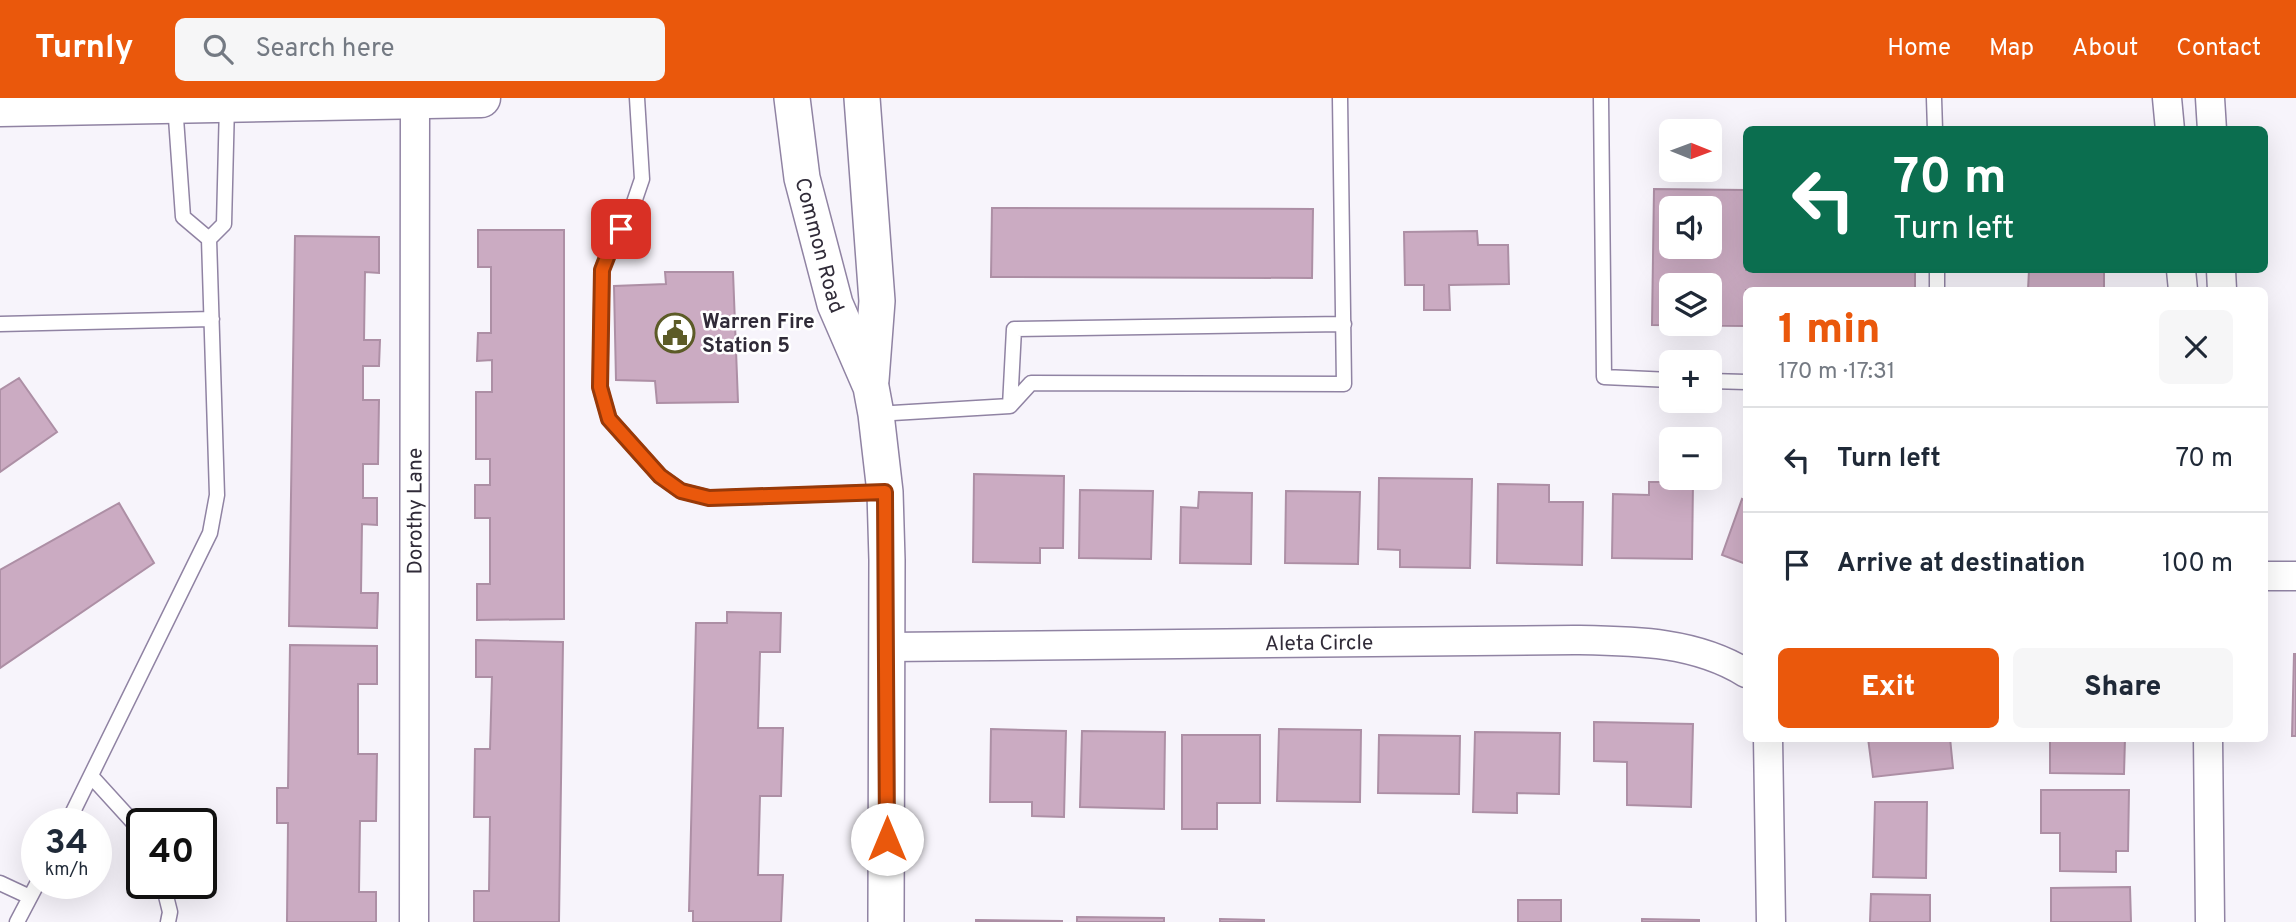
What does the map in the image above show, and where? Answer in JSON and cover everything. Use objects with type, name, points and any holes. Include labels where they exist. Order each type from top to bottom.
[{"type":"main road","points":[[0,107],[481,98]]},
{"type":"street","name":"Common Road","points":[[792,98],[802,178],[835,304],[874,400]]},
{"type":"street","name":"Common Road","points":[[862,98],[877,301],[874,400],[885,492],[886,922]]},
{"type":"street","points":[[2167,98],[2170,126]]},
{"type":"street","points":[[2210,98],[2212,126]]},
{"type":"street","name":"Dorothy Lane","points":[[414,922],[415,99]]},
{"type":"street","points":[[2268,576],[2296,576]]},
{"type":"street","name":"Aleta Circle","points":[[887,647],[1624,641],[1705,652],[1743,671]]},
{"type":"street","points":[[1768,742],[1771,922]]},
{"type":"street","points":[[2208,742],[2210,922]]},
{"type":"lane","points":[[637,98],[642,179],[629,217],[613,242],[602,270],[600,387],[609,419],[660,476],[681,491],[709,498],[885,492]]},
{"type":"lane","points":[[1010,406],[1031,383],[1344,384],[1340,98]]},
{"type":"lane","points":[[1601,98],[1604,377],[1659,379]]},
{"type":"lane","points":[[1934,98],[1935,126]]},
{"type":"lane","points":[[74,808],[210,533],[217,495],[209,239],[224,224],[228,101]]},
{"type":"lane","points":[[174,103],[183,217],[209,239]]},
{"type":"lane","points":[[0,324],[212,319]]},
{"type":"lane","points":[[1010,406],[1014,329],[1344,324]]},
{"type":"lane","points":[[1722,381],[1743,382]]},
{"type":"lane","points":[[874,400],[1010,406]]},
{"type":"lane","points":[[91,776],[126,814]]},
{"type":"lane","points":[[0,883],[21,887]]},
{"type":"lane","points":[[17,922],[28,899]]},
{"type":"lane","points":[[167,899],[170,912],[168,922]]},
{"type":"building","points":[[1654,189],[1743,190],[1743,273],[1915,273],[1915,287],[1743,287],[1743,326],[1722,326],[1722,273],[1659,273],[1659,325],[1652,325]]},
{"type":"building","points":[[992,208],[1313,209],[1312,278],[991,277]]},
{"type":"building","points":[[478,230],[564,230],[564,619],[477,620],[477,584],[490,584],[490,518],[475,518],[475,485],[490,485],[490,459],[476,459],[476,392],[492,392],[492,360],[477,361],[478,333],[491,333],[491,267],[478,267]]},
{"type":"building","points":[[1477,231],[1478,245],[1508,245],[1509,284],[1449,285],[1450,310],[1424,310],[1424,285],[1405,285],[1404,232]]},
{"type":"building","points":[[295,236],[379,237],[379,273],[365,272],[364,340],[380,340],[379,366],[363,366],[363,400],[379,400],[378,464],[363,464],[363,498],[377,498],[377,525],[362,524],[361,593],[378,593],[377,628],[289,626]]},
{"type":"building","name":"Warren Fire Station 5","points":[[665,272],[733,272],[738,402],[657,403],[655,381],[616,380],[614,286],[666,284]]},
{"type":"building","points":[[2029,273],[2104,273],[2104,287],[2028,287]]},
{"type":"building","points":[[19,378],[57,432],[0,472],[0,390]]},
{"type":"building","points":[[974,474],[1064,476],[1063,548],[1040,548],[1040,563],[973,562]]},
{"type":"building","points":[[1379,478],[1472,479],[1470,568],[1400,567],[1400,550],[1378,549]]},
{"type":"building","points":[[1649,482],[1659,482],[1659,490],[1693,490],[1692,559],[1612,558],[1613,494],[1649,495]]},
{"type":"building","points":[[1498,484],[1549,485],[1549,502],[1583,502],[1582,565],[1497,563]]},
{"type":"building","points":[[1080,490],[1153,491],[1151,559],[1079,558]]},
{"type":"building","points":[[1286,491],[1360,492],[1358,564],[1285,563]]},
{"type":"building","points":[[1199,492],[1252,493],[1251,564],[1180,563],[1181,507],[1198,508]]},
{"type":"building","points":[[1742,499],[1743,563],[1722,555]]},
{"type":"building","points":[[119,503],[154,563],[0,668],[0,570]]},
{"type":"building","points":[[727,612],[781,613],[780,652],[760,652],[758,728],[783,728],[781,796],[760,796],[758,875],[783,875],[781,922],[693,922],[693,911],[689,911],[696,623],[727,623]]},
{"type":"building","points":[[476,640],[563,642],[559,922],[474,922],[474,891],[489,891],[490,817],[474,817],[475,749],[490,749],[492,677],[476,677]]},
{"type":"building","points":[[290,645],[377,646],[377,684],[358,684],[358,754],[377,754],[376,821],[360,821],[359,892],[376,892],[376,922],[287,922],[288,823],[277,823],[277,788],[288,788]]},
{"type":"building","points":[[2294,654],[2296,736],[2292,736]]},
{"type":"building","points":[[1594,722],[1693,724],[1691,807],[1627,805],[1627,762],[1594,761]]},
{"type":"building","points":[[991,729],[1066,731],[1064,817],[1032,816],[1032,802],[990,802]]},
{"type":"building","points":[[1279,729],[1361,730],[1360,802],[1277,801]]},
{"type":"building","points":[[1082,731],[1165,732],[1164,809],[1080,807]]},
{"type":"building","points":[[1475,732],[1560,733],[1559,794],[1517,793],[1517,813],[1473,812]]},
{"type":"building","points":[[1182,735],[1260,735],[1260,803],[1217,803],[1217,829],[1182,829]]},
{"type":"building","points":[[1379,735],[1460,736],[1459,794],[1378,793]]},
{"type":"building","points":[[1869,742],[1950,742],[1953,768],[1873,777]]},
{"type":"building","points":[[2050,742],[2125,742],[2124,774],[2050,773]]},
{"type":"building","points":[[2041,790],[2129,790],[2128,851],[2116,851],[2116,872],[2060,871],[2060,833],[2041,833]]},
{"type":"building","points":[[1875,802],[1927,802],[1926,878],[1873,877]]},
{"type":"building","points":[[2130,887],[2131,922],[2051,922],[2051,888]]},
{"type":"building","points":[[1871,894],[1930,895],[1930,922],[1870,922]]},
{"type":"building","points":[[1518,900],[1561,900],[1561,922],[1518,922]]},
{"type":"building","points":[[1077,917],[1164,918],[1164,922],[1077,922]]},
{"type":"building","points":[[1220,919],[1264,920],[1264,922],[1220,922]]},
{"type":"building","points":[[1642,919],[1699,920],[1699,922],[1642,922]]},
{"type":"building","points":[[1062,921],[1062,922],[976,922]]},
{"type":"place","name":"Warren Fire Station 5","points":[[675,333]]},
{"type":"route","points":[[621,229],[602,270],[600,387],[609,419],[660,476],[681,491],[709,498],[885,492],[887,839]]}]
